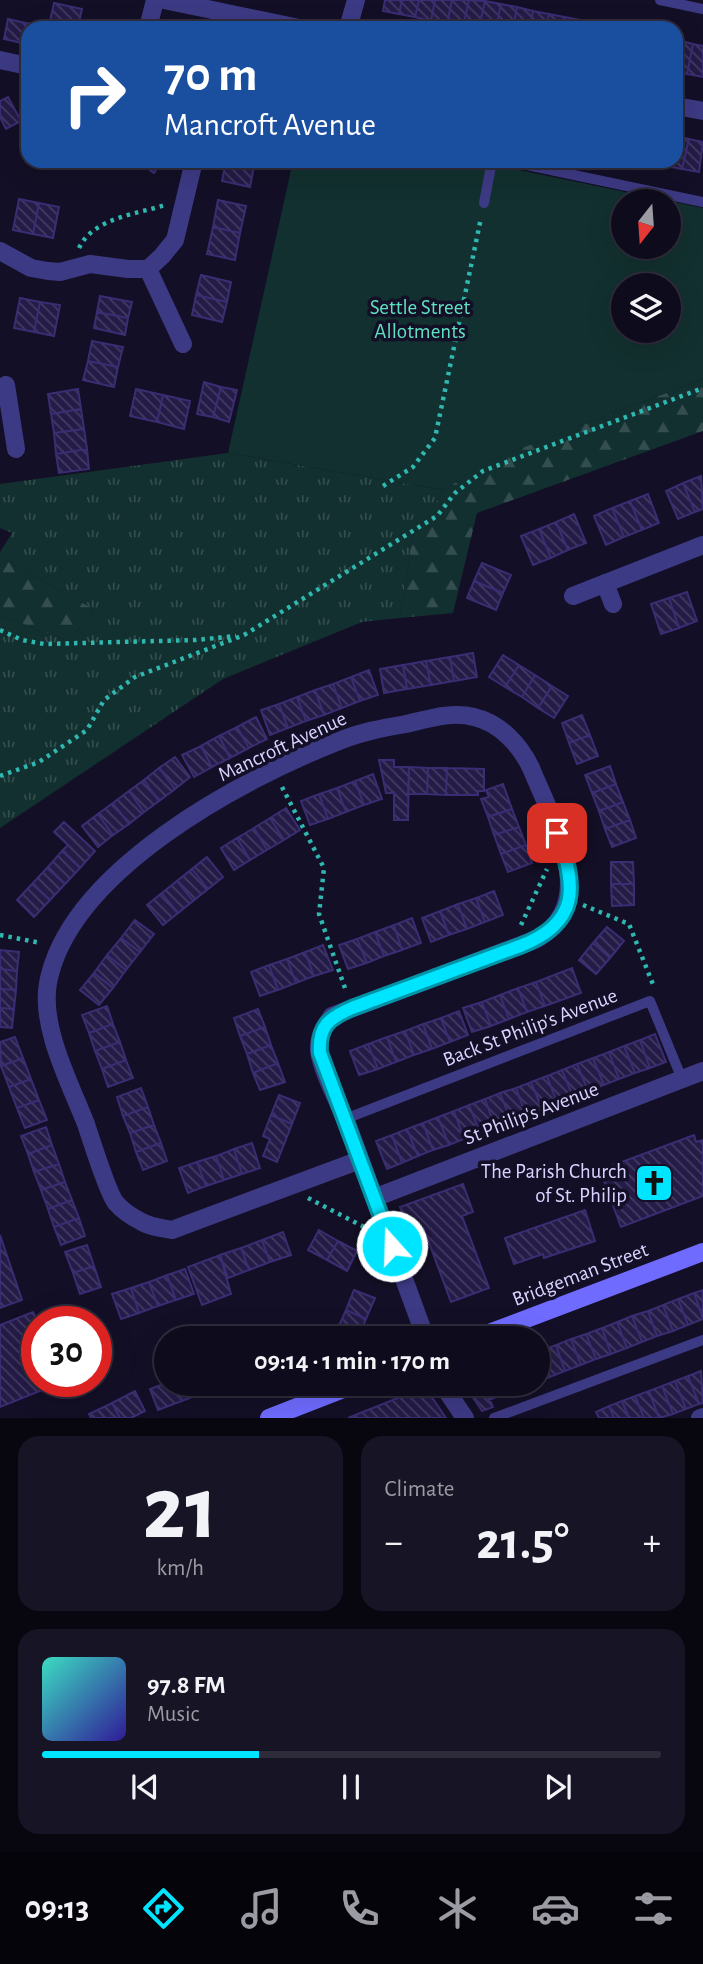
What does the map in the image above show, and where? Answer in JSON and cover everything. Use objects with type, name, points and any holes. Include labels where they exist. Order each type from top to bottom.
[{"type":"street","points":[[150,21],[155,0]]},
{"type":"street","points":[[164,0],[265,21]]},
{"type":"street","points":[[350,21],[356,0]]},
{"type":"street","points":[[0,60],[21,64]]},
{"type":"street","points":[[683,107],[703,111]]},
{"type":"street","points":[[0,251],[31,268],[60,272],[90,264],[148,269],[175,240],[193,168]]},
{"type":"street","points":[[148,269],[183,344]]},
{"type":"street","points":[[10,385],[16,449]]},
{"type":"street","points":[[573,596],[702,549]]},
{"type":"street","points":[[605,583],[613,604]]},
{"type":"street","name":"Mancroft Avenue","points":[[360,1160],[172,1230],[143,1223],[115,1202],[48,1025],[47,985],[59,947],[80,912],[125,865],[179,825],[274,771],[340,740],[368,731],[453,714],[474,717],[491,724],[510,737],[524,753],[565,854],[569,869],[569,900]]},
{"type":"street","points":[[421,1326],[320,1053],[319,1041],[324,1027],[332,1017],[547,934],[564,914],[569,900]]},
{"type":"street","name":"St Philip's Avenue","points":[[374,1198],[703,1071]]},
{"type":"street","name":"Bridgeman Street","points":[[507,1326],[703,1252]]},
{"type":"street","points":[[276,1417],[327,1396]]},
{"type":"street","points":[[450,1396],[465,1418]]},
{"type":"lane","points":[[660,0],[703,9]]},
{"type":"lane","points":[[484,203],[491,168]]},
{"type":"lane","points":[[540,168],[703,202]]},
{"type":"lane","name":"Back St Philip's Avenue","points":[[345,1119],[650,1001],[682,1079]]},
{"type":"lane","points":[[494,1418],[703,1340]]},
{"type":"path","points":[[71,269],[80,245],[93,230],[186,199]]},
{"type":"path","points":[[383,486],[412,467],[435,438],[484,203]]},
{"type":"path","points":[[0,776],[39,762],[87,730],[104,700],[135,677],[244,635],[437,516],[455,493],[483,471],[703,388]]},
{"type":"path","points":[[0,630],[22,640],[44,644],[196,640],[244,635]]},
{"type":"path","points":[[274,771],[324,868],[319,914],[352,1008]]},
{"type":"path","points":[[520,946],[516,935],[552,859],[565,854]]},
{"type":"path","points":[[569,900],[629,924],[654,988],[650,1001]]},
{"type":"path","points":[[0,935],[59,947]]},
{"type":"path","points":[[302,1182],[308,1199],[366,1228],[383,1223]]},
{"type":"green space","name":"Settle Street Allotments","points":[[291,168],[509,168],[611,189],[611,259],[681,259],[681,203],[703,208],[703,379],[488,461],[444,490],[228,453]]},
{"type":"green space","points":[[703,379],[703,431],[477,513],[453,613],[400,618],[412,538],[444,490],[487,461]]},
{"type":"green space","points":[[228,453],[444,490],[412,538],[400,618],[362,622],[223,679],[0,828],[0,615],[68,641],[95,610],[0,557],[0,552],[12,533],[0,528],[0,484]]},
{"type":"green space","points":[[0,557],[95,610],[68,641],[0,615]]},
{"type":"building","points":[[385,0],[402,0],[399,14],[383,11]]},
{"type":"building","points":[[402,0],[419,0],[415,17],[399,14]]},
{"type":"building","points":[[419,0],[435,0],[431,21],[415,17]]},
{"type":"building","points":[[435,0],[452,0],[448,21],[431,21]]},
{"type":"building","points":[[452,0],[469,0],[464,21],[448,21]]},
{"type":"building","points":[[469,0],[485,1],[481,21],[464,21]]},
{"type":"building","points":[[485,1],[501,4],[497,21],[481,21]]},
{"type":"building","points":[[54,3],[82,9],[79,21],[50,21]]},
{"type":"building","points":[[501,4],[517,7],[514,21],[497,21]]},
{"type":"building","points":[[517,7],[533,11],[531,21],[514,21]]},
{"type":"building","points":[[533,11],[549,14],[548,21],[531,21]]},
{"type":"building","points":[[549,14],[565,17],[564,21],[548,21]]},
{"type":"building","points":[[565,17],[581,20],[581,21],[564,21]]},
{"type":"building","points":[[8,19],[21,22],[21,43],[4,39]]},
{"type":"building","points":[[683,42],[693,44],[687,74],[683,73]]},
{"type":"building","points":[[693,44],[703,46],[703,77],[687,74]]},
{"type":"building","points":[[8,97],[21,121],[6,129],[0,117],[0,101]]},
{"type":"building","points":[[683,138],[689,139],[683,165]]},
{"type":"building","points":[[689,139],[703,142],[699,172],[682,169]]},
{"type":"building","points":[[225,168],[254,168],[250,187],[222,181]]},
{"type":"building","points":[[19,199],[39,203],[33,234],[13,230]]},
{"type":"building","points":[[218,200],[246,206],[240,233],[213,227]]},
{"type":"building","points":[[39,203],[59,207],[53,238],[33,234]]},
{"type":"building","points":[[213,227],[240,233],[235,260],[207,254]]},
{"type":"building","points":[[201,275],[231,282],[227,302],[196,295]]},
{"type":"building","points":[[196,295],[227,302],[222,322],[192,315]]},
{"type":"building","points":[[100,296],[132,302],[128,318],[97,312]]},
{"type":"building","points":[[20,298],[40,302],[34,332],[14,328]]},
{"type":"building","points":[[40,302],[60,305],[54,336],[34,332]]},
{"type":"building","points":[[97,312],[128,318],[125,335],[94,328]]},
{"type":"building","points":[[92,341],[123,347],[118,367],[88,361]]},
{"type":"building","points":[[88,361],[118,367],[114,387],[83,380]]},
{"type":"building","points":[[204,382],[221,387],[213,417],[197,414]]},
{"type":"building","points":[[221,387],[237,390],[229,422],[213,417]]},
{"type":"building","points":[[78,389],[81,409],[51,414],[48,394]]},
{"type":"building","points":[[136,389],[163,395],[157,422],[130,416]]},
{"type":"building","points":[[163,395],[190,401],[184,429],[157,422]]},
{"type":"building","points":[[81,409],[84,429],[54,433],[51,414]]},
{"type":"building","points":[[84,429],[87,449],[56,454],[54,433]]},
{"type":"building","points":[[87,449],[89,469],[59,473],[56,454]]},
{"type":"building","points":[[701,476],[703,509],[695,512],[683,483]]},
{"type":"building","points":[[683,483],[695,512],[678,519],[666,491]]},
{"type":"building","points":[[648,494],[659,523],[642,530],[630,501]]},
{"type":"building","points":[[630,501],[642,530],[624,537],[612,508]]},
{"type":"building","points":[[612,508],[624,537],[606,545],[594,516]]},
{"type":"building","points":[[574,514],[586,543],[568,550],[556,522]]},
{"type":"building","points":[[556,522],[568,550],[551,558],[539,529]]},
{"type":"building","points":[[539,529],[551,558],[533,565],[521,536]]},
{"type":"building","points":[[482,563],[511,575],[503,593],[474,581]]},
{"type":"building","points":[[474,581],[503,593],[496,610],[467,598]]},
{"type":"building","points":[[687,592],[697,621],[679,628],[669,598]]},
{"type":"building","points":[[669,598],[679,628],[661,634],[651,604]]},
{"type":"building","points":[[473,653],[477,677],[454,681],[450,657]]},
{"type":"building","points":[[503,655],[519,665],[505,687],[489,677]]},
{"type":"building","points":[[450,657],[454,681],[431,685],[426,661]]},
{"type":"building","points":[[426,661],[431,685],[407,689],[403,665]]},
{"type":"building","points":[[403,665],[407,689],[384,693],[380,669]]},
{"type":"building","points":[[519,665],[535,675],[522,697],[505,687]]},
{"type":"building","points":[[369,670],[378,695],[360,701],[351,677]]},
{"type":"building","points":[[535,675],[552,686],[538,708],[522,697]]},
{"type":"building","points":[[351,677],[360,701],[342,708],[333,684]]},
{"type":"building","points":[[333,684],[342,708],[324,715],[315,690]]},
{"type":"building","points":[[552,686],[568,696],[554,718],[538,708]]},
{"type":"building","points":[[315,690],[324,715],[306,721],[297,697]]},
{"type":"building","points":[[297,697],[306,721],[288,728],[279,704]]},
{"type":"building","points":[[279,704],[288,728],[270,735],[261,710]]},
{"type":"building","points":[[582,715],[590,735],[569,743],[562,723]]},
{"type":"building","points":[[256,717],[267,739],[249,748],[237,727]]},
{"type":"building","points":[[237,727],[249,748],[230,758],[219,736]]},
{"type":"building","points":[[590,735],[598,756],[577,764],[569,743]]},
{"type":"building","points":[[219,736],[230,758],[212,767],[201,746]]},
{"type":"building","points":[[201,746],[212,767],[194,777],[182,755]]},
{"type":"building","points":[[175,757],[190,777],[175,789],[159,768]]},
{"type":"building","points":[[379,760],[394,760],[394,767],[409,767],[408,820],[394,820],[394,793],[386,793]]},
{"type":"building","points":[[610,766],[616,784],[592,793],[585,775]]},
{"type":"building","points":[[409,767],[428,768],[427,794],[408,794]]},
{"type":"building","points":[[159,768],[175,789],[159,801],[144,780]]},
{"type":"building","points":[[428,768],[447,768],[446,795],[427,794]]},
{"type":"building","points":[[447,768],[484,769],[484,791],[478,791],[478,795],[446,795]]},
{"type":"building","points":[[373,774],[382,799],[364,805],[355,781]]},
{"type":"building","points":[[144,780],[159,801],[144,812],[129,791]]},
{"type":"building","points":[[355,781],[364,805],[346,812],[337,788]]},
{"type":"building","points":[[503,784],[512,809],[488,817],[481,799],[489,797],[486,790]]},
{"type":"building","points":[[616,784],[623,802],[599,811],[592,793]]},
{"type":"building","points":[[337,788],[346,812],[328,819],[319,794]]},
{"type":"building","points":[[129,791],[144,812],[129,824],[113,803]]},
{"type":"building","points":[[319,794],[328,819],[310,825],[301,801]]},
{"type":"building","points":[[623,802],[630,820],[605,829],[599,811]]},
{"type":"building","points":[[113,803],[129,824],[113,835],[98,814]]},
{"type":"building","points":[[286,808],[300,830],[284,840],[270,818]]},
{"type":"building","points":[[512,809],[519,827],[494,835],[488,817]]},
{"type":"building","points":[[98,814],[113,835],[98,847],[82,826]]},
{"type":"building","points":[[270,818],[284,840],[267,850],[254,828]]},
{"type":"building","points":[[630,820],[636,838],[612,847],[605,829]]},
{"type":"building","points":[[64,822],[95,851],[80,868],[62,851],[68,845],[54,832]]},
{"type":"building","points":[[519,827],[526,845],[501,854],[494,835]]},
{"type":"building","points":[[254,828],[267,850],[250,860],[237,838]]},
{"type":"building","points":[[237,838],[250,860],[234,870],[221,848]]},
{"type":"building","points":[[526,845],[532,863],[508,872],[501,854]]},
{"type":"building","points":[[62,851],[80,868],[65,884],[47,868]]},
{"type":"building","points":[[207,857],[223,877],[208,889],[192,869]]},
{"type":"building","points":[[611,862],[633,862],[634,884],[611,884]]},
{"type":"building","points":[[47,868],[65,884],[50,900],[32,884]]},
{"type":"building","points":[[192,869],[208,889],[193,901],[177,881]]},
{"type":"building","points":[[177,881],[193,901],[178,913],[162,893]]},
{"type":"building","points":[[32,884],[50,900],[34,917],[17,900]]},
{"type":"building","points":[[611,884],[634,884],[634,905],[612,906]]},
{"type":"building","points":[[494,891],[503,915],[485,922],[476,898]]},
{"type":"building","points":[[162,893],[178,913],[163,925],[147,905]]},
{"type":"building","points":[[476,898],[485,922],[467,929],[458,904]]},
{"type":"building","points":[[458,904],[467,929],[449,935],[440,911]]},
{"type":"building","points":[[440,911],[449,935],[431,942],[422,918]]},
{"type":"building","points":[[412,918],[421,943],[402,950],[394,925]]},
{"type":"building","points":[[135,920],[154,934],[140,952],[121,938]]},
{"type":"building","points":[[394,925],[402,950],[384,956],[375,932]]},
{"type":"building","points":[[607,927],[624,941],[610,958],[593,943]]},
{"type":"building","points":[[375,932],[384,956],[367,963],[357,939]]},
{"type":"building","points":[[121,938],[140,952],[126,970],[107,955]]},
{"type":"building","points":[[357,939],[367,963],[348,969],[339,945]]},
{"type":"building","points":[[593,943],[610,958],[596,974],[579,960]]},
{"type":"building","points":[[323,945],[333,970],[314,976],[305,952]]},
{"type":"building","points":[[0,950],[19,952],[17,971],[0,969]]},
{"type":"building","points":[[305,952],[314,976],[296,983],[287,959]]},
{"type":"building","points":[[107,955],[126,970],[113,988],[94,973]]},
{"type":"building","points":[[287,959],[296,983],[278,990],[269,965]]},
{"type":"building","points":[[269,965],[278,990],[260,996],[251,972]]},
{"type":"building","points":[[572,968],[581,993],[545,1006],[536,982]]},
{"type":"building","points":[[0,969],[17,971],[16,990],[0,989]]},
{"type":"building","points":[[94,973],[113,988],[99,1005],[80,990]]},
{"type":"building","points":[[536,982],[545,1006],[527,1012],[518,988]]},
{"type":"building","points":[[518,988],[527,1012],[509,1019],[500,995]]},
{"type":"building","points":[[0,989],[16,990],[14,1009],[0,1008]]},
{"type":"building","points":[[500,995],[509,1019],[491,1026],[482,1002]]},
{"type":"building","points":[[482,1002],[491,1026],[472,1032],[463,1008]]},
{"type":"building","points":[[107,1006],[113,1024],[89,1033],[82,1015]]},
{"type":"building","points":[[0,1008],[14,1009],[12,1028],[0,1027]]},
{"type":"building","points":[[258,1009],[265,1027],[240,1036],[234,1018]]},
{"type":"building","points":[[459,1011],[468,1035],[450,1042],[441,1018]]},
{"type":"building","points":[[441,1018],[450,1042],[432,1049],[423,1024]]},
{"type":"building","points":[[113,1024],[120,1042],[95,1051],[89,1033]]},
{"type":"building","points":[[423,1024],[432,1049],[414,1055],[405,1031]]},
{"type":"building","points":[[265,1027],[271,1045],[247,1054],[240,1036]]},
{"type":"building","points":[[405,1031],[414,1055],[396,1062],[387,1037]]},
{"type":"building","points":[[655,1034],[666,1062],[650,1068],[640,1040]]},
{"type":"building","points":[[15,1037],[23,1058],[1,1066],[0,1042]]},
{"type":"building","points":[[387,1037],[396,1062],[378,1069],[368,1044]]},
{"type":"building","points":[[640,1040],[650,1068],[635,1073],[624,1046]]},
{"type":"building","points":[[120,1042],[126,1060],[102,1069],[95,1051]]},
{"type":"building","points":[[368,1044],[378,1069],[359,1075],[350,1051]]},
{"type":"building","points":[[271,1045],[278,1063],[253,1073],[247,1054]]},
{"type":"building","points":[[624,1046],[635,1073],[619,1079],[609,1052]]},
{"type":"building","points":[[609,1052],[619,1079],[604,1085],[593,1058]]},
{"type":"building","points":[[23,1058],[31,1079],[9,1087],[1,1066]]},
{"type":"building","points":[[593,1058],[604,1085],[588,1091],[577,1064]]},
{"type":"building","points":[[126,1060],[133,1078],[108,1087],[102,1069]]},
{"type":"building","points":[[278,1063],[285,1082],[260,1090],[253,1073]]},
{"type":"building","points":[[577,1064],[588,1091],[573,1097],[562,1070]]},
{"type":"building","points":[[562,1070],[573,1097],[557,1103],[547,1076]]},
{"type":"building","points":[[547,1076],[557,1103],[542,1109],[531,1082]]},
{"type":"building","points":[[31,1079],[39,1100],[17,1108],[9,1087]]},
{"type":"building","points":[[531,1082],[542,1109],[526,1115],[516,1088]]},
{"type":"building","points":[[141,1088],[148,1107],[123,1116],[117,1097]]},
{"type":"building","points":[[516,1088],[526,1115],[511,1121],[500,1093]]},
{"type":"building","points":[[500,1093],[511,1121],[495,1127],[485,1099]]},
{"type":"building","points":[[279,1095],[300,1103],[292,1124],[271,1115]]},
{"type":"building","points":[[485,1099],[495,1127],[480,1133],[469,1105]]},
{"type":"building","points":[[39,1100],[47,1120],[25,1128],[17,1108]]},
{"type":"building","points":[[469,1105],[480,1133],[464,1139],[454,1111]]},
{"type":"building","points":[[148,1107],[154,1125],[130,1133],[123,1116]]},
{"type":"building","points":[[454,1111],[464,1139],[449,1145],[438,1117]]},
{"type":"building","points":[[271,1115],[292,1124],[277,1162],[263,1156],[270,1139],[263,1136]]},
{"type":"building","points":[[438,1117],[449,1145],[433,1150],[423,1123]]},
{"type":"building","points":[[423,1123],[433,1150],[418,1156],[407,1129]]},
{"type":"building","points":[[154,1125],[161,1143],[136,1152],[130,1133]]},
{"type":"building","points":[[46,1127],[52,1145],[28,1154],[21,1136]]},
{"type":"building","points":[[407,1129],[418,1156],[402,1163],[392,1135]]},
{"type":"building","points":[[392,1135],[402,1163],[387,1169],[376,1141]]},
{"type":"building","name":"The Parish Church of St. Philip","points":[[694,1135],[696,1142],[703,1140],[703,1196],[621,1227],[600,1170]]},
{"type":"building","points":[[161,1143],[167,1161],[143,1170],[136,1152]]},
{"type":"building","points":[[252,1143],[260,1168],[242,1174],[234,1149]]},
{"type":"building","points":[[52,1145],[59,1164],[34,1172],[28,1154]]},
{"type":"building","points":[[234,1149],[242,1174],[224,1180],[216,1156]]},
{"type":"building","points":[[216,1156],[224,1180],[206,1186],[197,1162]]},
{"type":"building","points":[[197,1162],[206,1186],[188,1193],[179,1168]]},
{"type":"building","points":[[59,1164],[65,1182],[41,1190],[34,1172]]},
{"type":"building","points":[[65,1182],[72,1200],[48,1209],[41,1190]]},
{"type":"building","points":[[463,1184],[473,1212],[462,1216],[489,1288],[451,1302],[424,1229],[410,1235],[400,1207]]},
{"type":"building","points":[[72,1200],[79,1218],[54,1227],[48,1209]]},
{"type":"building","points":[[585,1210],[595,1241],[544,1258],[543,1254],[514,1264],[505,1238]]},
{"type":"building","points":[[79,1218],[85,1236],[61,1245],[54,1227]]},
{"type":"building","points":[[319,1230],[338,1241],[327,1260],[308,1250]]},
{"type":"building","points":[[283,1232],[291,1255],[270,1262],[262,1240]]},
{"type":"building","points":[[0,1235],[22,1300],[0,1308]]},
{"type":"building","points":[[262,1240],[270,1262],[249,1270],[241,1248]]},
{"type":"building","points":[[338,1241],[357,1251],[347,1271],[327,1260]]},
{"type":"building","points":[[87,1245],[94,1266],[73,1273],[65,1252]]},
{"type":"building","points":[[241,1248],[249,1270],[228,1278],[220,1255]]},
{"type":"building","points":[[220,1255],[231,1294],[202,1305],[188,1267]]},
{"type":"building","points":[[94,1266],[101,1287],[80,1294],[73,1273]]},
{"type":"building","points":[[185,1269],[194,1294],[176,1300],[167,1275]]},
{"type":"building","points":[[167,1275],[176,1300],[158,1306],[149,1282]]},
{"type":"building","points":[[149,1282],[158,1306],[139,1313],[131,1288]]},
{"type":"building","points":[[131,1288],[139,1313],[121,1319],[112,1294]]},
{"type":"building","points":[[354,1290],[375,1298],[366,1319],[346,1310]]},
{"type":"building","points":[[703,1290],[703,1318],[694,1293]]},
{"type":"building","points":[[694,1293],[703,1319],[688,1325],[678,1299]]},
{"type":"building","points":[[678,1299],[688,1325],[673,1331],[663,1305]]},
{"type":"building","points":[[663,1305],[673,1331],[657,1336],[648,1311]]},
{"type":"building","points":[[346,1310],[366,1319],[363,1326],[339,1326]]},
{"type":"building","points":[[648,1311],[657,1336],[642,1342],[632,1316]]},
{"type":"building","points":[[632,1316],[642,1342],[627,1348],[617,1322]]},
{"type":"building","points":[[21,1317],[21,1397],[25,1397],[0,1407],[0,1325]]},
{"type":"building","points":[[617,1322],[627,1348],[611,1354],[602,1328]]},
{"type":"building","points":[[602,1328],[611,1354],[596,1359],[586,1334]]},
{"type":"building","points":[[586,1334],[596,1359],[581,1365],[571,1339]]},
{"type":"building","points":[[571,1339],[581,1365],[565,1371],[556,1345]]},
{"type":"building","points":[[556,1345],[565,1371],[550,1377],[550,1347]]},
{"type":"building","points":[[701,1371],[703,1403],[699,1404],[688,1376]]},
{"type":"building","points":[[688,1376],[699,1404],[686,1409],[675,1381]]},
{"type":"building","points":[[675,1381],[686,1409],[673,1414],[662,1386]]},
{"type":"building","points":[[662,1386],[673,1414],[659,1418],[649,1391]]},
{"type":"building","points":[[154,1388],[154,1396],[180,1396],[182,1401],[158,1410],[150,1389]]},
{"type":"building","points":[[135,1391],[145,1411],[131,1418],[120,1418],[112,1403]]},
{"type":"building","points":[[649,1391],[659,1418],[644,1418],[635,1396]]},
{"type":"building","points":[[180,1396],[195,1396],[182,1401]]},
{"type":"building","points":[[403,1396],[431,1396],[446,1418],[348,1418]]},
{"type":"building","points":[[472,1396],[488,1396],[493,1407],[482,1411]]},
{"type":"building","points":[[635,1396],[644,1418],[629,1418],[622,1401]]},
{"type":"building","points":[[622,1401],[629,1418],[614,1418],[609,1406]]},
{"type":"building","points":[[112,1403],[120,1418],[91,1418],[89,1414]]},
{"type":"building","points":[[609,1406],[614,1418],[599,1418],[596,1412]]},
{"type":"place","name":"The Parish Church of St. Philip","points":[[654,1183]]},
{"type":"route","points":[[392,1246],[320,1053],[319,1041],[324,1027],[332,1017],[352,1008],[547,934],[564,914],[569,900],[569,869],[557,833]]}]
